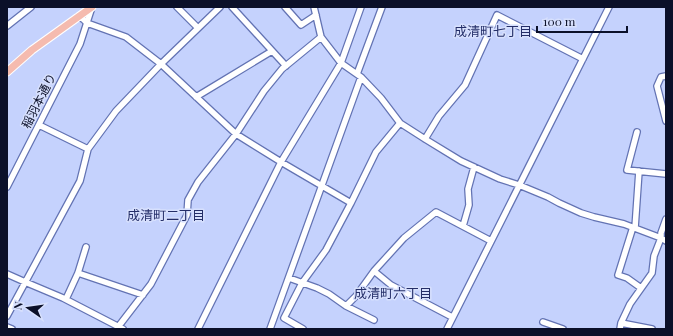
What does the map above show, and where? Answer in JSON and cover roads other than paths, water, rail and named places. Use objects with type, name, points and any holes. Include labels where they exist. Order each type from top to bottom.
[{"type":"main road","points":[[9,68],[89,8]]},
{"type":"street","points":[[7,26],[31,7]]},
{"type":"street","points":[[177,7],[198,28]]},
{"type":"street","points":[[7,316],[80,181],[88,149],[116,111],[161,64],[220,7]]},
{"type":"street","points":[[232,7],[286,66]]},
{"type":"street","points":[[285,7],[301,25],[316,15]]},
{"type":"street","points":[[314,7],[321,37],[341,63],[359,75],[381,98],[400,123],[425,140],[461,161],[500,179],[548,197],[581,213],[634,227],[664,239]]},
{"type":"street","points":[[198,329],[281,162],[341,63],[361,7]]},
{"type":"street","points":[[270,329],[322,185],[382,7]]},
{"type":"street","points":[[447,329],[609,7]]},
{"type":"street","name":"稲羽本通り","points":[[7,187],[80,44],[87,23],[89,8]]},
{"type":"street","points":[[425,140],[439,116],[465,85],[497,15],[583,59]]},
{"type":"street","points":[[78,17],[87,23],[126,37],[161,64],[236,134],[351,203]]},
{"type":"street","points":[[7,274],[66,299],[121,328],[151,284],[187,215],[188,200],[198,182],[236,134],[264,91],[286,66],[321,37]]},
{"type":"street","points":[[196,97],[272,51]]},
{"type":"street","points":[[666,76],[661,77],[657,86],[666,121]]},
{"type":"street","points":[[303,329],[284,318],[302,283],[326,250],[376,152],[400,123]]},
{"type":"street","points":[[39,125],[88,149]]},
{"type":"street","points":[[637,132],[627,170],[666,174]]},
{"type":"street","points":[[463,226],[469,205],[468,189],[474,167]]},
{"type":"street","points":[[639,171],[634,227],[618,274],[627,278],[641,288]]},
{"type":"street","points":[[346,306],[356,296],[374,271],[404,238],[436,212],[491,241]]},
{"type":"street","points":[[664,239],[661,233],[666,218]]},
{"type":"street","points":[[652,329],[621,326],[630,304],[652,273],[654,256],[664,239]]},
{"type":"street","points":[[66,299],[78,273],[86,247]]},
{"type":"street","points":[[374,271],[391,285],[452,317]]},
{"type":"street","points":[[78,273],[143,295]]},
{"type":"street","points":[[289,278],[329,294],[346,306],[374,320]]},
{"type":"street","points":[[543,322],[563,329]]},
{"type":"street","points":[[108,329],[111,323]]},
{"type":"street","points":[[7,327],[12,329]]},
{"type":"district","name":"成清町七丁目","points":[[493,31]]},
{"type":"district","name":"成清町二丁目","points":[[166,215]]},
{"type":"district","name":"成清町六丁目","points":[[393,293]]}]
